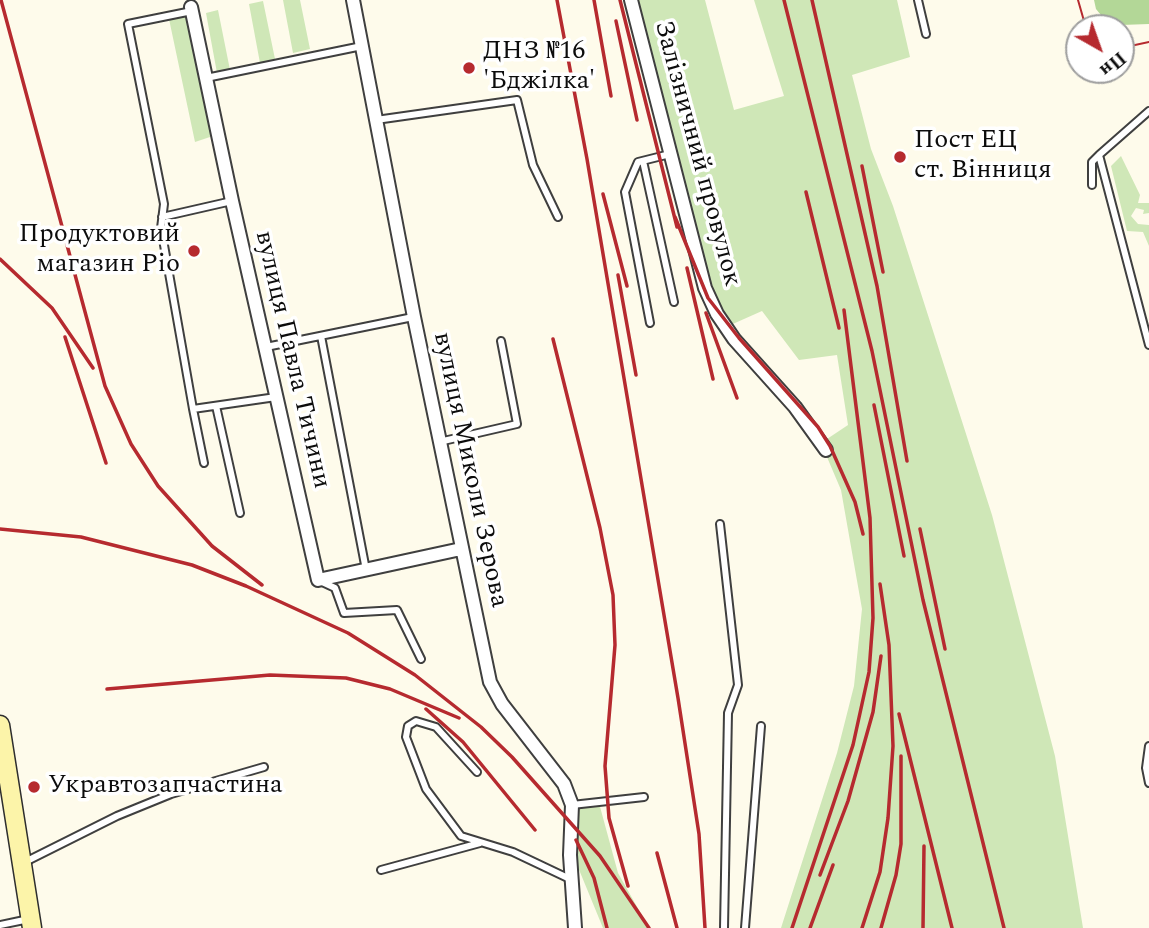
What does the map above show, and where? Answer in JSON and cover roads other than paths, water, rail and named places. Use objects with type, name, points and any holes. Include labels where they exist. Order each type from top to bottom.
[{"type":"main road","points":[[0,725],[31,923]]},
{"type":"street","name":"вулиця Миколи Зерова","points":[[353,0],[439,442],[490,682],[502,704],[564,784],[572,805],[575,928]]},
{"type":"street","name":"Залізничний провулок","points":[[631,0],[705,288],[717,314],[826,450]]},
{"type":"street","name":"вулиця Павла Тичини","points":[[192,9],[264,347],[318,580]]},
{"type":"street","points":[[318,580],[461,549]]},
{"type":"lane","points":[[918,0],[926,34]]},
{"type":"lane","points":[[192,9],[128,24],[164,204],[161,228],[204,463]]},
{"type":"lane","points":[[206,78],[362,46]]},
{"type":"lane","points":[[376,120],[517,100],[533,165],[558,217]]},
{"type":"lane","points":[[1092,185],[1092,162],[1149,111]]},
{"type":"lane","points":[[650,323],[625,192],[638,162],[671,153]]},
{"type":"lane","points":[[1100,155],[1149,345]]},
{"type":"lane","points":[[642,161],[674,302]]},
{"type":"lane","points":[[162,217],[232,201]]},
{"type":"lane","points":[[264,347],[414,317]]},
{"type":"lane","points":[[321,335],[366,570]]},
{"type":"lane","points":[[439,442],[517,424],[501,341]]},
{"type":"lane","points":[[193,409],[276,397]]},
{"type":"lane","points":[[216,406],[240,513]]},
{"type":"lane","points":[[720,524],[738,685],[728,713],[724,928]]},
{"type":"lane","points":[[318,580],[335,588],[344,613],[397,610],[421,659]]},
{"type":"lane","points":[[477,772],[436,727],[416,721],[408,726],[406,737],[426,789],[461,836],[513,852],[572,880]]},
{"type":"lane","points":[[745,928],[761,726]]},
{"type":"lane","points":[[1149,746],[1146,768],[1149,783]]},
{"type":"lane","points":[[22,863],[138,807],[264,767]]},
{"type":"lane","points":[[572,805],[644,797]]},
{"type":"lane","points":[[381,870],[482,842]]},
{"type":"lane","points":[[0,925],[31,923]]},
{"type":"tram line","points":[[1078,0],[1082,14]]},
{"type":"tram line","points":[[1135,45],[1149,42]]},
{"type":"railway","points":[[1,0],[105,386],[131,444],[158,486],[212,546],[262,585]]},
{"type":"railway","points":[[557,0],[587,159],[678,698],[699,834],[705,928]]},
{"type":"railway","points":[[594,0],[611,96]]},
{"type":"railway","points":[[620,0],[677,227]]},
{"type":"railway","points":[[784,0],[872,351],[923,600],[1004,928]]},
{"type":"railway","points":[[812,0],[877,286],[907,461]]},
{"type":"railway","points":[[616,21],[637,120]]},
{"type":"railway","points":[[862,166],[883,272]]},
{"type":"railway","points":[[806,192],[839,328]]},
{"type":"railway","points":[[603,194],[627,286]]},
{"type":"railway","points":[[675,217],[708,298],[739,338],[818,427],[830,446],[855,502],[863,534]]},
{"type":"railway","points":[[0,259],[52,308],[93,368]]},
{"type":"railway","points":[[687,268],[713,379]]},
{"type":"railway","points":[[618,275],[636,375]]},
{"type":"railway","points":[[792,928],[853,745],[869,672],[873,618],[870,518],[844,310]]},
{"type":"railway","points":[[706,313],[737,398]]},
{"type":"railway","points":[[65,337],[106,463]]},
{"type":"railway","points":[[553,339],[600,528],[613,595],[615,645],[605,766],[609,818],[628,886]]},
{"type":"railway","points":[[874,405],[904,556]]},
{"type":"railway","points":[[0,529],[81,537],[192,565],[246,586],[348,633],[415,675],[481,727],[512,757],[600,856],[649,928]]},
{"type":"railway","points":[[920,529],[945,649]]},
{"type":"railway","points":[[862,928],[880,872],[888,818],[893,746],[889,645],[880,584]]},
{"type":"railway","points":[[820,875],[848,801],[873,712],[881,656]]},
{"type":"railway","points":[[107,689],[270,675],[346,678],[390,689],[459,718]]},
{"type":"railway","points":[[426,709],[463,742],[535,830]]},
{"type":"railway","points":[[899,714],[952,928]]},
{"type":"railway","points":[[881,928],[896,875],[901,844],[901,756]]},
{"type":"railway","points":[[576,840],[594,878],[607,928]]},
{"type":"railway","points":[[923,928],[924,846]]},
{"type":"railway","points":[[657,853],[677,928]]},
{"type":"railway","points":[[810,928],[833,865]]},
{"type":"place","name":"ДНЗ №16 'Бджілка'","points":[[469,68]]},
{"type":"place","name":"Пост ЕЦ ст. Вінниця","points":[[900,157]]},
{"type":"place","name":"Продуктовий магазин Ріо","points":[[194,251]]},
{"type":"place","name":"Укравтозапчастина","points":[[34,787]]}]
